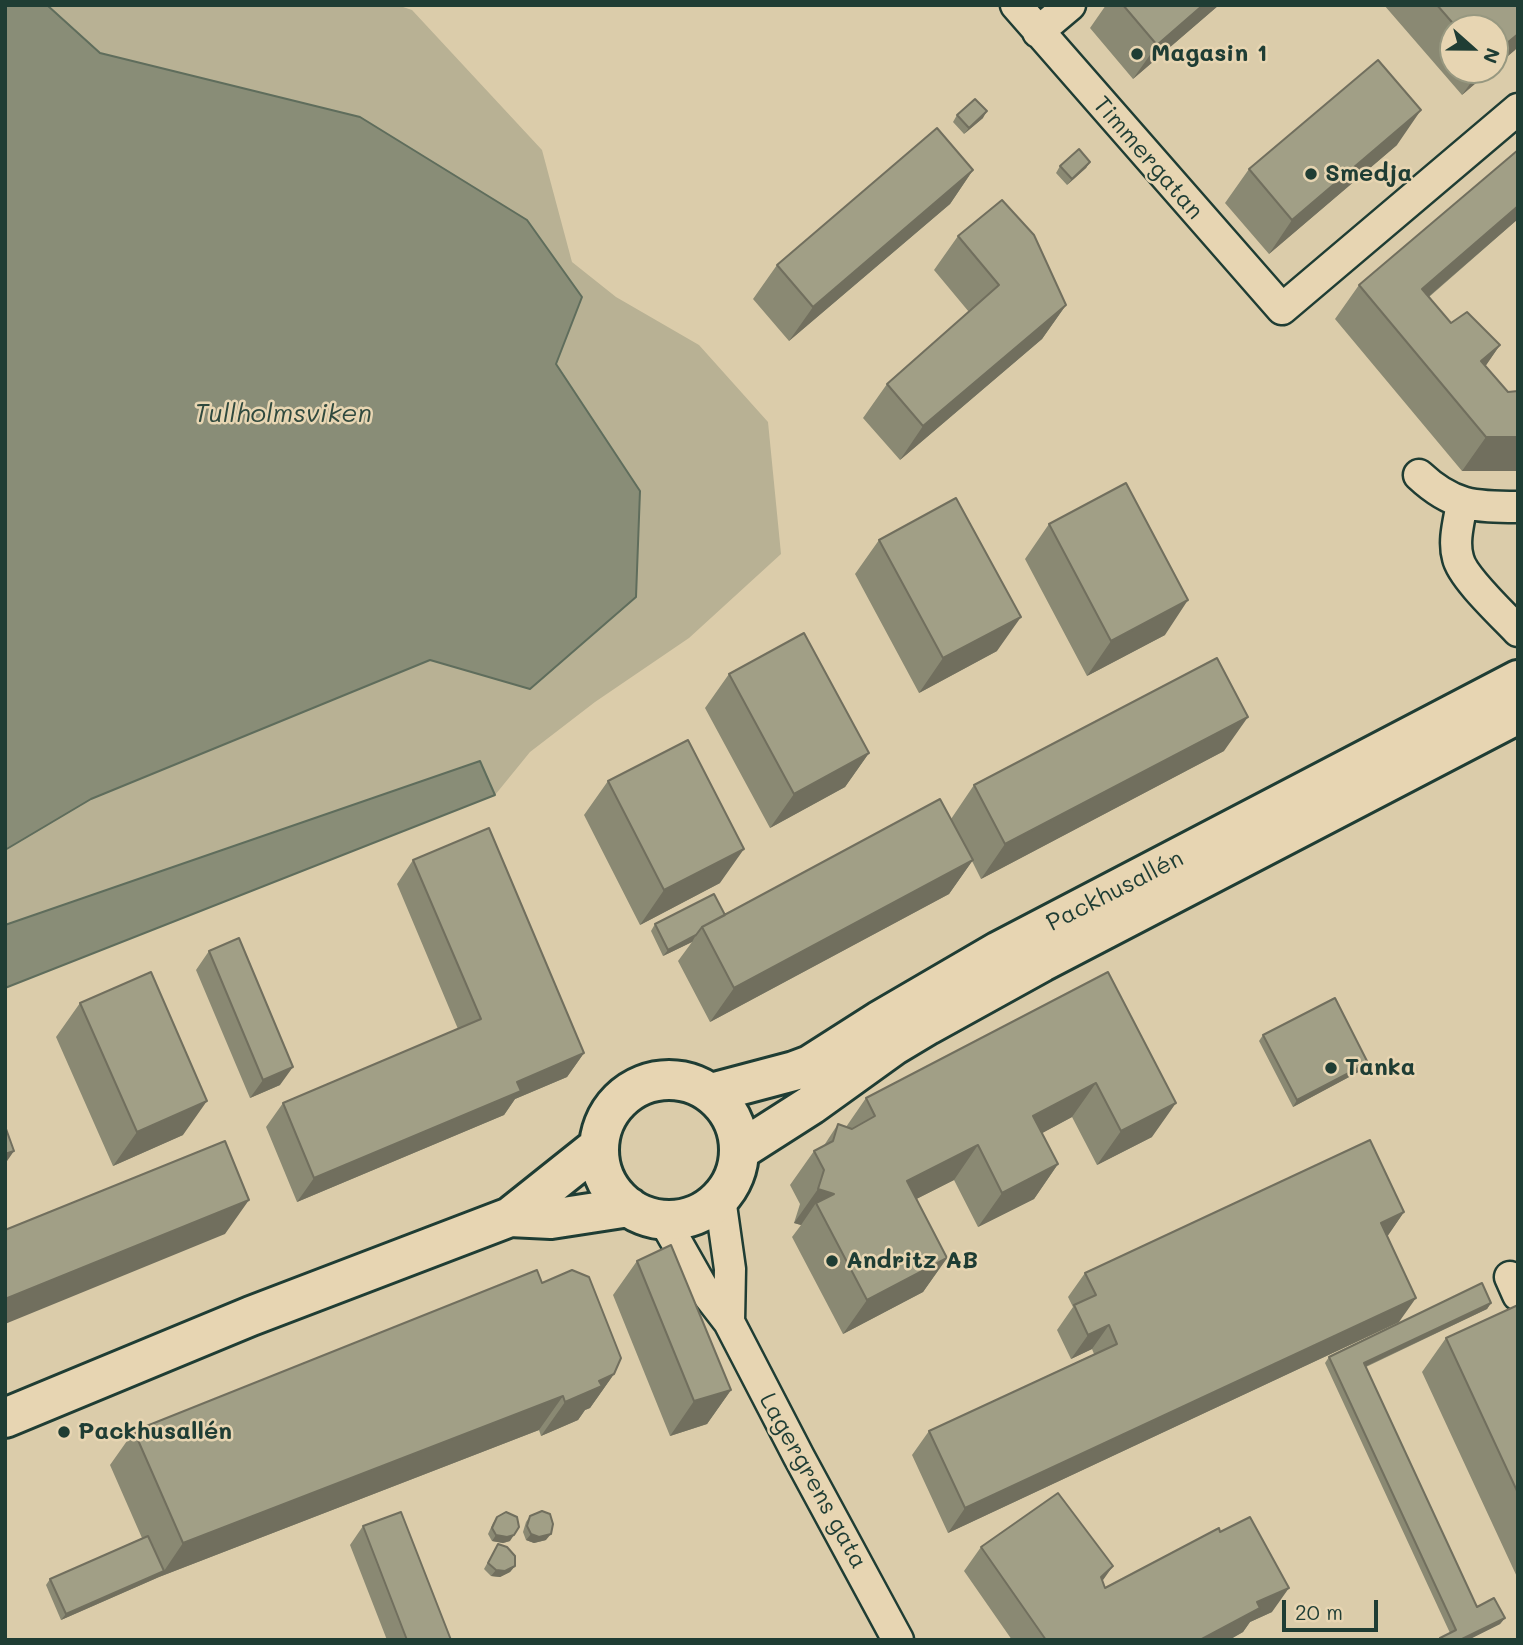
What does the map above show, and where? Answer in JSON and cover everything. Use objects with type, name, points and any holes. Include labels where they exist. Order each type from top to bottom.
[{"type":"street","name":"Timmergatan","points":[[1016,5],[1282,309],[1518,109]]},
{"type":"street","points":[[1038,32],[1070,5]]},
{"type":"street","points":[[1419,475],[1436,491],[1462,503],[1518,507]]},
{"type":"street","points":[[1462,503],[1456,536],[1458,560],[1469,577],[1518,631]]},
{"type":"street","name":"Packhusallén","points":[[711,1093],[810,1065],[999,951],[1518,680]]},
{"type":"street","name":"Packhusallén","points":[[739,1151],[811,1105],[893,1046],[939,1019],[1077,943],[1518,714]]},
{"type":"street","points":[[510,1217],[551,1219],[646,1214],[684,1219],[704,1211],[720,1198],[730,1184],[737,1168],[739,1151],[736,1129],[726,1109],[711,1093],[699,1087],[674,1080],[654,1081],[636,1088],[620,1100],[602,1129],[599,1146],[606,1181],[616,1196],[646,1214]]},
{"type":"street","points":[[5,1418],[251,1316],[510,1217],[599,1146]]},
{"type":"street","name":"Lagergrens gata","points":[[720,1198],[730,1269],[729,1322]]},
{"type":"street","name":"Lagergrens gata","points":[[646,1214],[729,1322],[793,1448],[898,1640]]},
{"type":"shaded area","points":[[47,5],[397,5],[412,10],[542,150],[572,262],[616,297],[699,345],[768,422],[781,554],[689,638],[595,702],[530,752],[495,795],[480,761],[5,925],[5,850],[91,799],[430,660],[530,689],[640,491],[556,364],[582,297],[360,117],[100,53]]},
{"type":"water","name":"Tullholmsviken","points":[[5,5],[47,5],[100,53],[360,117],[527,220],[582,297],[556,364],[640,491],[636,597],[530,689],[430,660],[91,799],[5,850]]},
{"type":"water","points":[[480,761],[495,795],[5,988],[5,925]]},
{"type":"building","points":[[1123,5],[1203,5],[1157,45]]},
{"type":"building","points":[[1437,5],[1518,5],[1518,34],[1509,41],[1509,14],[1445,14]]},
{"type":"building","name":"Smedja","points":[[1378,60],[1421,110],[1292,220],[1249,169]]},
{"type":"building","points":[[975,99],[987,111],[969,128],[957,115]]},
{"type":"building","points":[[937,128],[973,170],[813,307],[777,265]]},
{"type":"building","points":[[1079,149],[1090,162],[1072,179],[1060,166]]},
{"type":"building","points":[[1518,150],[1518,206],[1422,289],[1451,323],[1467,312],[1500,345],[1481,361],[1508,392],[1518,391],[1518,437],[1486,437],[1359,285]]},
{"type":"building","points":[[1002,200],[1034,235],[1066,305],[923,426],[887,384],[999,285],[958,236]]},
{"type":"building","points":[[1126,483],[1188,600],[1111,641],[1049,524]]},
{"type":"building","points":[[956,498],[1021,617],[943,658],[879,540]]},
{"type":"building","points":[[804,633],[869,753],[794,794],[729,674]]},
{"type":"building","points":[[1217,658],[1248,717],[1005,844],[974,785]]},
{"type":"building","points":[[688,740],[744,849],[664,890],[608,781]]},
{"type":"building","points":[[940,799],[973,860],[734,988],[702,927]]},
{"type":"building","points":[[489,828],[584,1053],[517,1082],[521,1091],[314,1178],[283,1103],[481,1019],[413,860]]},
{"type":"building","points":[[714,894],[725,915],[668,950],[655,924]]},
{"type":"building","points":[[239,938],[293,1067],[263,1080],[209,951]]},
{"type":"building","points":[[151,972],[207,1101],[137,1132],[80,1003]]},
{"type":"building","points":[[1108,972],[1176,1103],[1121,1131],[1096,1083],[1033,1116],[1058,1164],[1002,1193],[978,1145],[907,1181],[947,1258],[867,1300],[816,1203],[834,1194],[818,1189],[824,1170],[814,1151],[833,1141],[838,1124],[852,1129],[875,1116],[866,1098]]},
{"type":"building","points":[[1335,998],[1368,1063],[1297,1100],[1263,1035]]},
{"type":"building","points":[[5,1126],[14,1151],[5,1154]]},
{"type":"building","points":[[1370,1140],[1404,1212],[1381,1223],[1416,1298],[965,1508],[929,1431],[1117,1344],[1109,1325],[1088,1335],[1074,1305],[1096,1295],[1085,1273]]},
{"type":"building","points":[[225,1141],[249,1200],[5,1299],[5,1230]]},
{"type":"building","points":[[671,1245],[731,1390],[694,1401],[637,1261]]},
{"type":"building","points":[[537,1270],[542,1283],[572,1270],[589,1277],[621,1358],[614,1374],[599,1381],[602,1386],[565,1402],[563,1396],[183,1543],[134,1431]]},
{"type":"building","points":[[1482,1283],[1491,1303],[1364,1363],[1477,1607],[1494,1598],[1505,1618],[1460,1640],[1441,1640],[1440,1638],[1456,1630],[1329,1357]]},
{"type":"building","points":[[1518,1305],[1518,1493],[1446,1338]]},
{"type":"building","points":[[1058,1493],[1113,1566],[1101,1577],[1105,1588],[1219,1528],[1220,1532],[1250,1517],[1289,1588],[1257,1602],[1260,1608],[1200,1640],[1046,1640],[981,1547]]},
{"type":"building","points":[[542,1511],[550,1514],[553,1524],[551,1534],[539,1537],[531,1534],[527,1526],[530,1516]]},
{"type":"building","points":[[401,1512],[451,1640],[407,1640],[363,1526]]},
{"type":"building","points":[[506,1512],[517,1517],[519,1527],[514,1535],[496,1535],[492,1528],[497,1517]]},
{"type":"building","points":[[148,1536],[164,1571],[66,1614],[50,1579]]},
{"type":"building","points":[[498,1544],[507,1547],[515,1556],[515,1566],[505,1571],[496,1570],[488,1563]]},
{"type":"place","name":"Magasin 1","points":[[1137,54]]},
{"type":"place","name":"Smedja","points":[[1311,174]]},
{"type":"place","name":"Tanka","points":[[1331,1068]]},
{"type":"place","name":"Andritz AB","points":[[832,1261]]},
{"type":"place","name":"Packhusallén","points":[[64,1432]]}]
